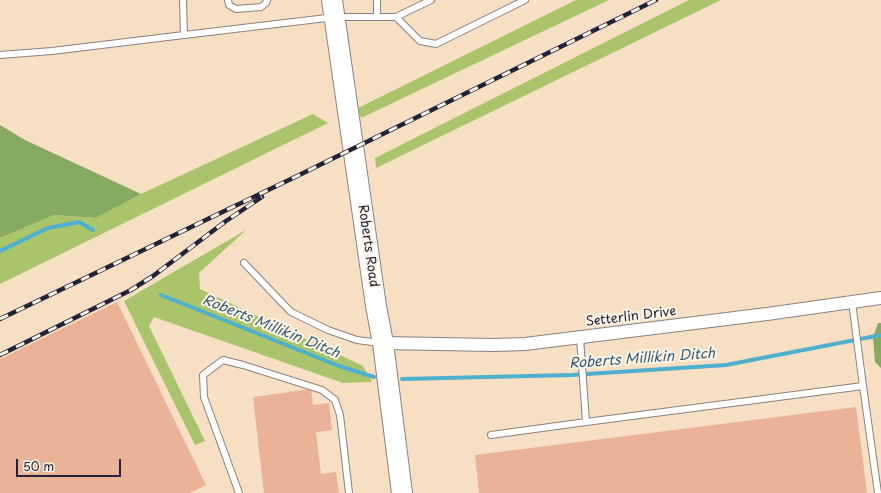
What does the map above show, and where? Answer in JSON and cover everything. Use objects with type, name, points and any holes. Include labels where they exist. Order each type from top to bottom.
[{"type":"main road","name":"Roberts Road","points":[[333,8],[376,306],[384,343],[402,493]]},
{"type":"street","name":"Setterlin Drive","points":[[384,343],[494,345],[525,344],[881,298]]},
{"type":"lane","points":[[183,0],[184,35]]},
{"type":"lane","points":[[228,0],[229,5],[236,8],[261,7],[267,0]]},
{"type":"lane","points":[[377,0],[377,17]]},
{"type":"lane","points":[[0,55],[52,51],[184,35],[333,8],[377,17],[396,17],[431,0]]},
{"type":"lane","points":[[396,17],[420,41],[436,44],[525,0]]},
{"type":"lane","points":[[244,263],[290,312],[328,330],[357,340],[384,343]]},
{"type":"lane","points":[[852,302],[878,493]]},
{"type":"lane","points":[[580,338],[586,422]]},
{"type":"lane","points":[[238,493],[204,397],[203,375],[223,360],[322,390],[335,400],[340,415],[349,493]]},
{"type":"lane","points":[[491,435],[863,386]]},
{"type":"green space","points":[[576,0],[609,0],[361,118],[358,108]]},
{"type":"green space","points":[[689,0],[721,0],[376,168],[375,158]]},
{"type":"green space","points":[[313,114],[328,123],[0,284],[0,238],[54,215],[96,218],[141,194]]},
{"type":"green space","points":[[0,125],[25,140],[141,194],[96,218],[54,215],[0,238]]},
{"type":"green space","points":[[246,230],[199,273],[200,289],[363,366],[372,382],[343,383],[154,317],[149,326],[205,441],[195,445],[124,301]]},
{"type":"green space","points":[[878,323],[881,323],[881,368],[875,362],[873,337]]},
{"type":"building","points":[[117,302],[206,485],[190,493],[0,493],[0,359]]},
{"type":"building","points":[[311,389],[313,405],[329,403],[332,430],[316,432],[321,474],[336,472],[339,493],[264,493],[253,397]]},
{"type":"building","points":[[856,407],[867,493],[479,493],[475,455]]},
{"type":"waterway","name":"Roberts Millikin Ditch","points":[[0,251],[48,228],[79,222],[93,230]]},
{"type":"waterway","name":"Roberts Millikin Ditch","points":[[161,295],[339,366],[374,377]]},
{"type":"waterway","name":"Roberts Millikin Ditch","points":[[402,379],[572,375],[726,365],[881,335]]},
{"type":"railway","points":[[0,319],[291,179],[656,0]]},
{"type":"railway","points":[[0,355],[131,290],[153,276],[226,221],[262,197]]}]
